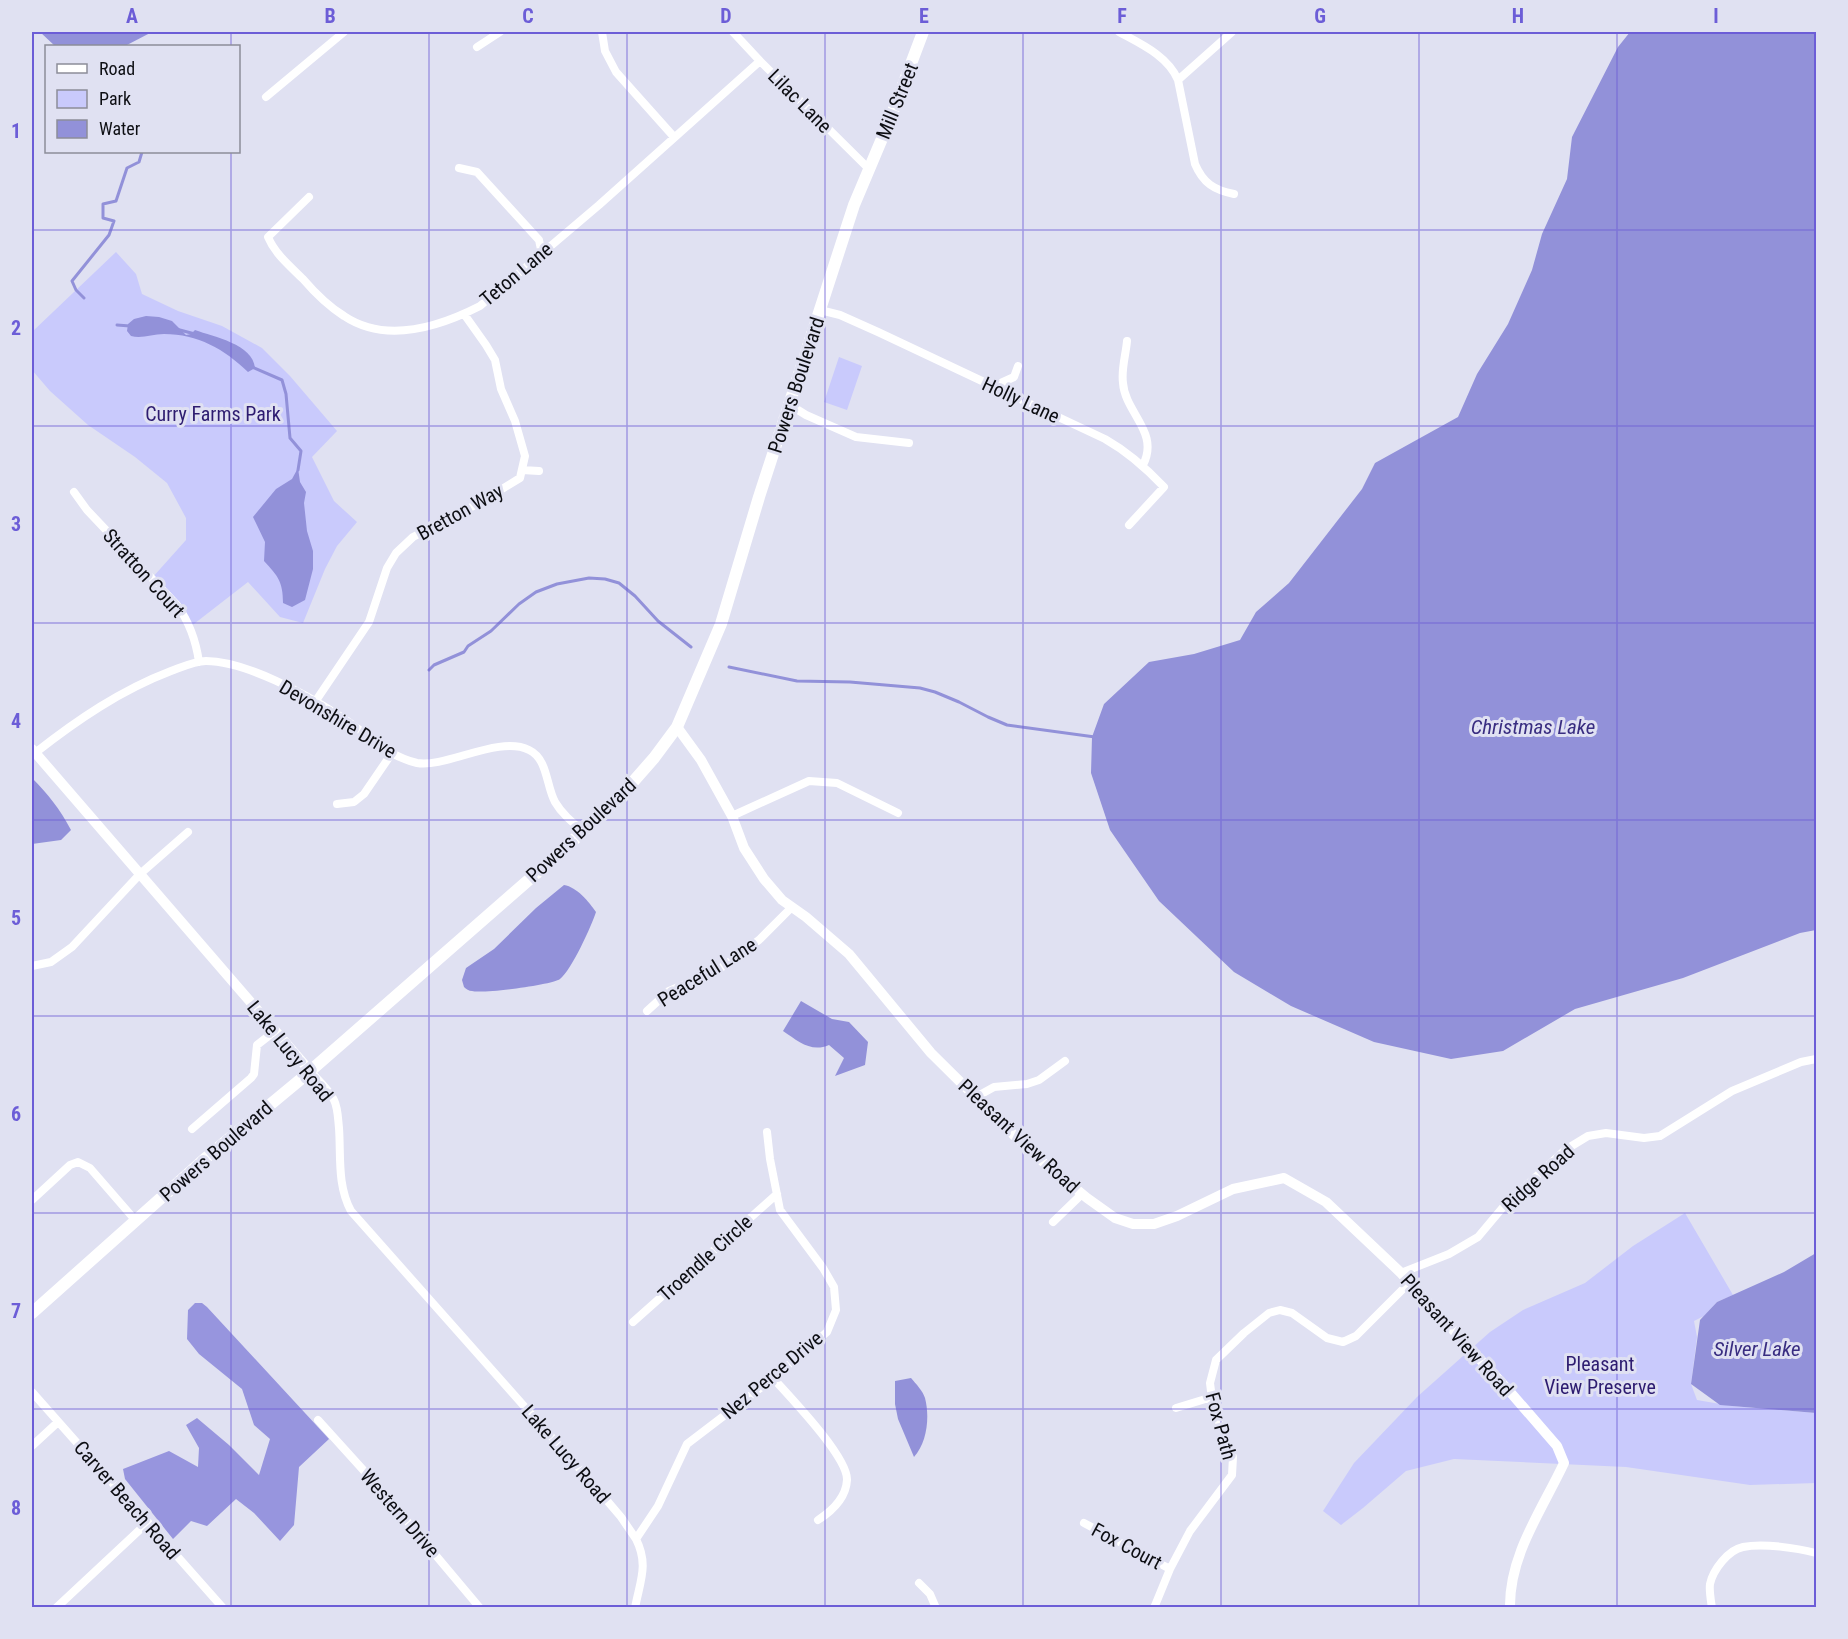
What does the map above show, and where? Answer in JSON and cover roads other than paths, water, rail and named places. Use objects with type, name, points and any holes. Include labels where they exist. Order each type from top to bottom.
[{"type":"main road","name":"Mill Street","points":[[868,169],[890,122],[923,32]]},
{"type":"main road","name":"Powers Boulevard","points":[[32,1313],[207,1157],[310,1071],[583,831],[618,799],[654,758],[677,727],[721,624],[820,310],[868,169]]},
{"type":"street","points":[[266,97],[344,32]]},
{"type":"street","points":[[477,47],[500,32]]},
{"type":"street","points":[[602,32],[606,51],[616,72],[674,137]]},
{"type":"street","name":"Lilac Lane","points":[[733,32],[868,169]]},
{"type":"street","points":[[1119,32],[1152,51],[1173,68],[1178,80],[1195,164],[1200,176],[1209,186],[1234,194]]},
{"type":"street","points":[[1178,80],[1232,32]]},
{"type":"street","name":"Teton Lane","points":[[309,197],[268,237],[272,248],[318,296],[345,317],[373,328],[411,331],[464,314],[480,306],[760,61]]},
{"type":"street","points":[[459,168],[477,172],[539,240],[542,254]]},
{"type":"street","name":"Holly Lane","points":[[820,310],[840,315],[878,332],[1104,439],[1143,465],[1164,487],[1129,525]]},
{"type":"street","name":"Bretton Way","points":[[315,702],[369,622],[387,568],[396,553],[414,537],[505,489],[520,478],[525,456],[515,421],[501,389],[495,360],[464,314]]},
{"type":"street","points":[[1127,341],[1123,383],[1126,395],[1148,438],[1147,456],[1143,465]]},
{"type":"street","points":[[992,387],[1014,377],[1018,366]]},
{"type":"street","points":[[790,405],[806,415],[856,437],[909,443]]},
{"type":"street","points":[[522,470],[539,471]]},
{"type":"street","name":"Stratton Court","points":[[74,492],[87,510],[172,599],[187,619],[196,644],[199,662]]},
{"type":"street","name":"Devonshire Drive","points":[[33,751],[116,697],[153,678],[206,661],[241,667],[292,688],[342,717],[382,748],[420,763],[436,762],[480,750],[508,747],[529,750],[540,761],[556,804],[566,817],[583,831]]},
{"type":"street","name":"Pleasant View Road","points":[[677,727],[701,760],[732,816],[744,848],[782,900],[807,917],[849,954],[931,1053],[1030,1151],[1082,1194],[1115,1218],[1133,1224],[1154,1224],[1233,1190],[1284,1178],[1326,1202],[1410,1282],[1557,1446],[1564,1463],[1518,1558],[1510,1590],[1510,1608]]},
{"type":"street","name":"Lake Lucy Road","points":[[33,751],[322,1083],[334,1100],[338,1114],[340,1175],[344,1197],[351,1211],[562,1449],[621,1517],[636,1539]]},
{"type":"street","points":[[337,804],[354,802],[364,794],[392,753]]},
{"type":"street","points":[[732,816],[809,781],[837,783],[898,813]]},
{"type":"street","points":[[32,966],[51,962],[72,946],[140,874],[188,832]]},
{"type":"street","name":"Peaceful Lane","points":[[647,1011],[669,991],[718,970],[759,940],[792,907]]},
{"type":"street","points":[[192,1129],[251,1078],[254,1074],[257,1045],[275,1031]]},
{"type":"street","name":"Ridge Road","points":[[1401,1273],[1449,1254],[1478,1237],[1504,1206],[1565,1150],[1588,1136],[1606,1133],[1644,1138],[1660,1136],[1731,1091],[1801,1062],[1816,1059]]},
{"type":"street","points":[[976,1097],[994,1087],[1027,1084],[1040,1080],[1065,1061]]},
{"type":"street","name":"Nez Perce Drive","points":[[636,1539],[658,1506],[687,1444],[773,1378],[827,1332],[836,1310],[834,1287],[823,1268],[780,1210],[767,1132]]},
{"type":"street","points":[[32,1200],[70,1165],[78,1162],[90,1167],[136,1221]]},
{"type":"street","name":"Troendle Circle","points":[[633,1322],[777,1194]]},
{"type":"street","points":[[1053,1222],[1082,1194]]},
{"type":"street","name":"Fox Path","points":[[1154,1608],[1170,1569],[1190,1531],[1232,1475],[1233,1457],[1213,1407],[1210,1383],[1216,1360],[1269,1313],[1280,1310],[1292,1313],[1327,1338],[1343,1342],[1356,1336],[1410,1282]]},
{"type":"street","points":[[773,1378],[813,1424],[844,1466],[847,1474],[844,1492],[838,1502],[831,1511],[818,1520]]},
{"type":"street","name":"Carver Beach Road","points":[[32,1392],[223,1608]]},
{"type":"street","points":[[1176,1408],[1212,1396]]},
{"type":"street","name":"Western Drive","points":[[318,1420],[375,1483],[480,1608]]},
{"type":"street","points":[[32,1446],[58,1422]]},
{"type":"street","points":[[56,1608],[148,1522]]},
{"type":"street","name":"Fox Court","points":[[1084,1523],[1170,1569]]},
{"type":"street","points":[[635,1608],[644,1571],[642,1551],[636,1539]]},
{"type":"street","points":[[1712,1608],[1710,1584],[1718,1568],[1729,1554],[1742,1547],[1795,1548],[1816,1553]]},
{"type":"street","points":[[919,1583],[930,1594],[936,1608]]},
{"type":"water","points":[[40,32],[152,32],[127,45],[54,45]]},
{"type":"water","name":"Christmas Lake","points":[[1630,32],[1816,32],[1816,930],[1800,933],[1683,978],[1575,1009],[1503,1051],[1451,1059],[1374,1042],[1291,1006],[1234,972],[1159,901],[1110,830],[1091,773],[1092,737],[1104,704],[1149,662],[1194,654],[1240,640],[1256,612],[1289,583],[1362,489],[1375,463],[1458,417],[1477,374],[1508,324],[1532,270],[1542,234],[1567,179],[1572,137],[1618,47]]},
{"type":"water","points":[[146,316],[172,321],[186,335],[195,330],[240,347],[253,360],[255,368],[248,372],[230,356],[210,344],[188,337],[164,334],[131,336],[127,331],[128,324],[134,319]]},
{"type":"water","points":[[298,468],[300,482],[306,492],[304,503],[307,531],[313,551],[313,569],[305,600],[292,607],[283,603],[279,580],[264,561],[265,542],[253,517],[276,489],[292,479]]},
{"type":"water","points":[[32,778],[63,815],[71,830],[61,840],[32,844]]},
{"type":"water","points":[[564,885],[578,892],[596,912],[586,937],[565,974],[560,979],[531,986],[478,992],[464,987],[462,980],[466,968],[494,949],[536,908]]},
{"type":"water","points":[[801,1001],[832,1019],[849,1022],[868,1042],[865,1065],[835,1076],[844,1058],[829,1045],[810,1047],[783,1031]]},
{"type":"water","name":"Silver Lake","points":[[1816,1253],[1816,1413],[1720,1405],[1691,1384],[1700,1320],[1717,1302],[1784,1272]]},
{"type":"water","points":[[911,1378],[924,1395],[927,1413],[925,1437],[914,1457],[898,1419],[895,1404],[895,1381]]},
{"type":"waterway","points":[[84,298],[76,290],[72,281],[109,235],[114,221],[103,218],[103,204],[116,201],[127,168],[139,162],[142,153]]},
{"type":"waterway","points":[[117,325],[130,326]]},
{"type":"waterway","points":[[176,329],[195,334]]},
{"type":"waterway","points":[[252,367],[282,380],[286,394],[290,438],[301,451],[298,470]]},
{"type":"waterway","points":[[429,670],[434,665],[464,652],[468,646],[491,631],[519,604],[536,592],[557,584],[589,578],[619,583],[635,596],[658,621],[691,647]]},
{"type":"waterway","points":[[729,667],[797,681],[850,682],[920,688],[959,702],[1007,725],[1095,737]]},
{"type":"park label","name":"Curry Farms Park","points":[[213,414]]},
{"type":"park label","name":"Pleasant View Preserve","points":[[1600,1376]]}]
